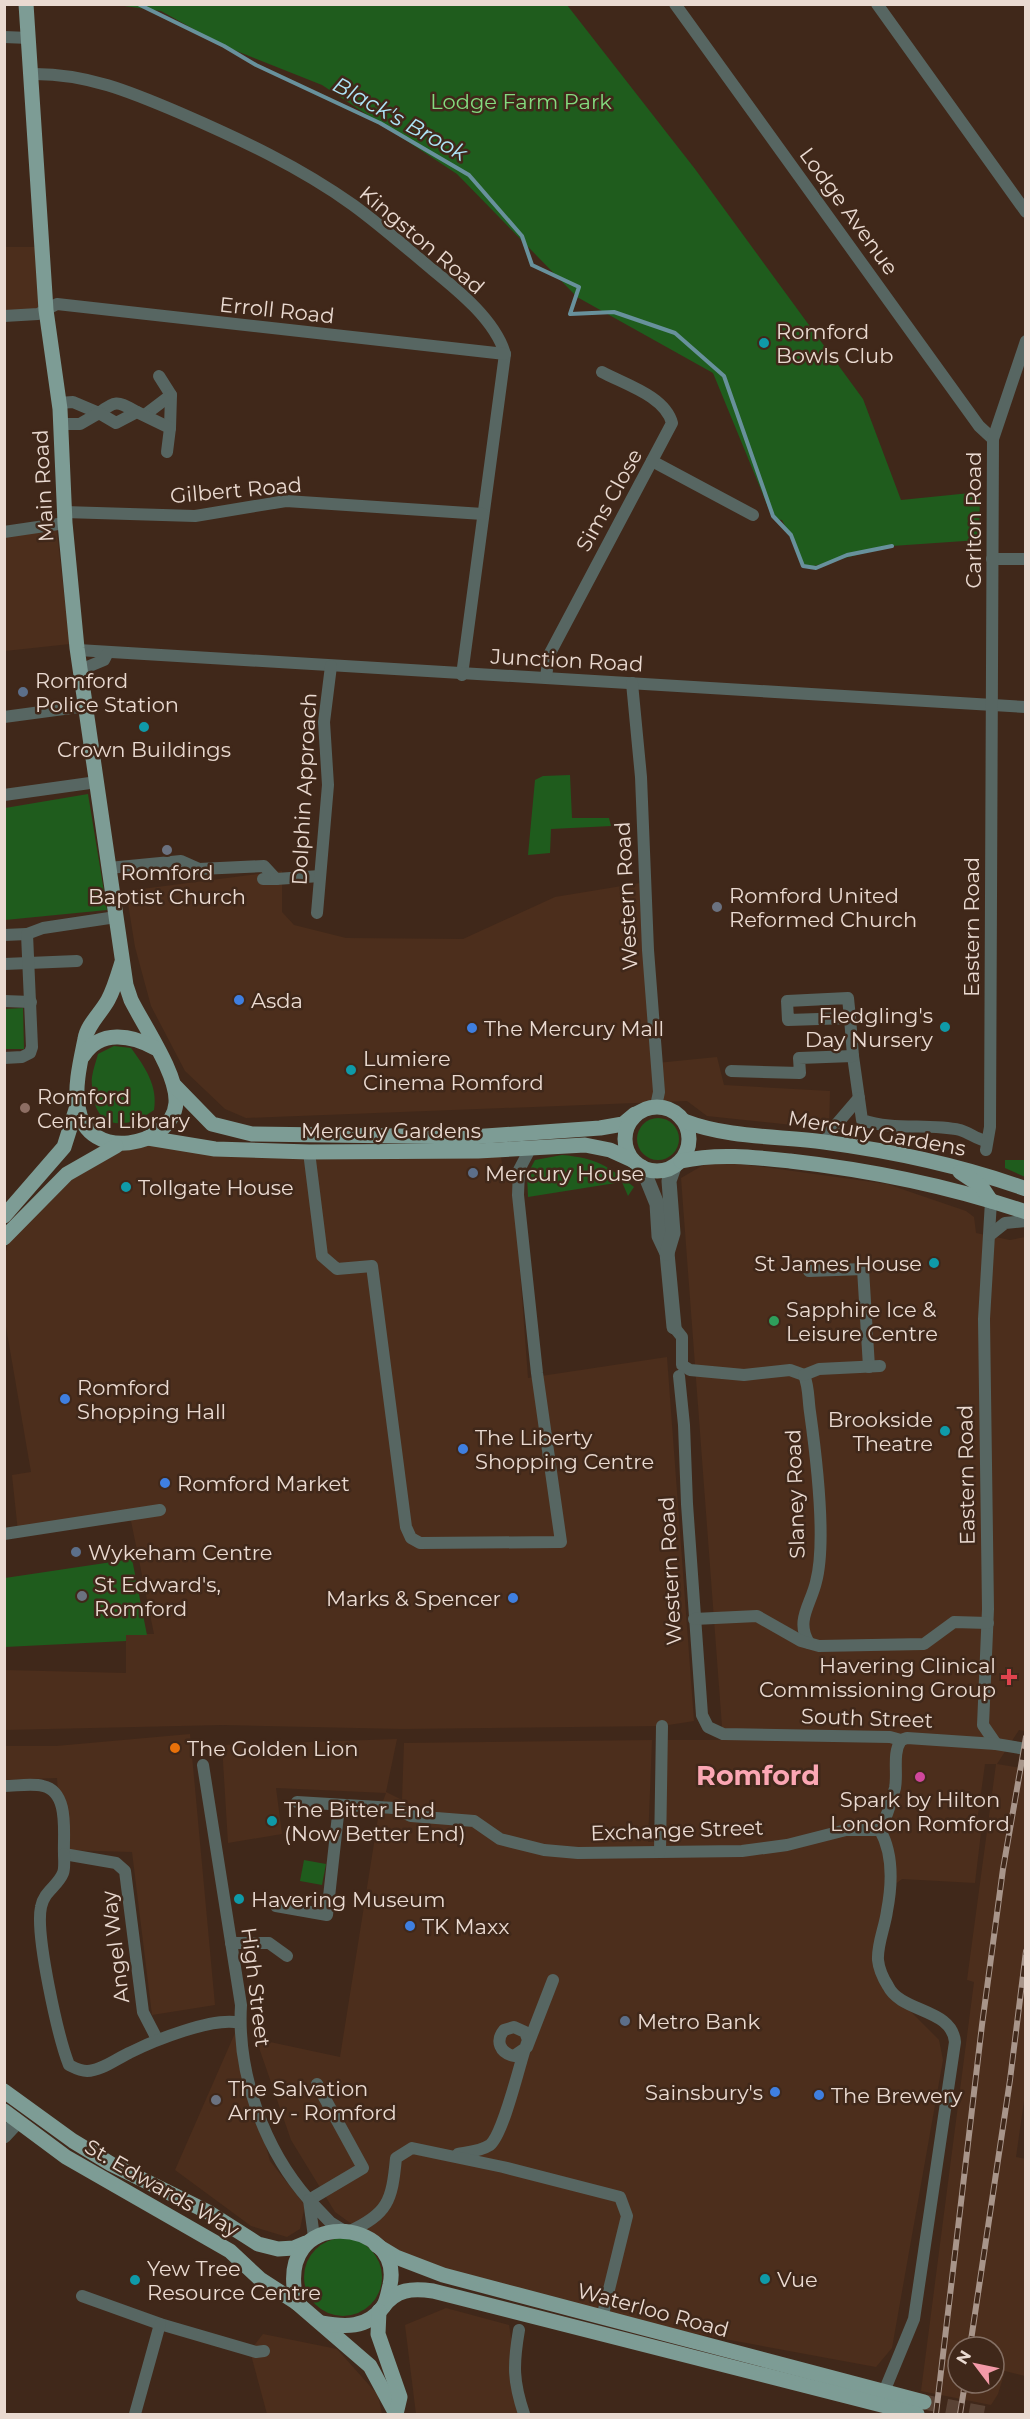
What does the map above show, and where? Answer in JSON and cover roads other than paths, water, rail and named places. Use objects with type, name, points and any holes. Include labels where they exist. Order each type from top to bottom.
[{"type":"main road","name":"Main Road","points":[[26,4],[46,309],[61,424],[64,518],[80,670],[122,962],[131,1000],[155,1048]]},
{"type":"main road","points":[[4,1216],[64,1148],[77,1106],[85,1038],[89,1027],[110,998],[122,962]]},
{"type":"main road","points":[[4,1238],[67,1174],[116,1146],[148,1138],[168,1122],[173,1114],[176,1104],[174,1085],[155,1048],[131,1036],[112,1038],[92,1044],[84,1056]]},
{"type":"main road","name":"Mercury Gardens","points":[[174,1085],[212,1124],[252,1134],[471,1137],[600,1128],[623,1124],[635,1114]]},
{"type":"main road","points":[[77,1106],[81,1119],[92,1134],[116,1146]]},
{"type":"main road","points":[[656,1106],[668,1108],[684,1121],[689,1144],[677,1164],[654,1171],[637,1163],[626,1150],[624,1138],[627,1125],[635,1114],[656,1106]]},
{"type":"main road","name":"Mercury Gardens","points":[[684,1121],[710,1130],[827,1142],[991,1175],[1026,1189]]},
{"type":"main road","name":"Mercury Gardens","points":[[148,1138],[215,1149],[309,1152],[530,1149],[585,1145],[610,1150],[637,1163]]},
{"type":"main road","name":"Mercury Gardens","points":[[677,1164],[715,1155],[881,1173],[1026,1212]]},
{"type":"main road","points":[[952,1167],[978,1183],[991,1201]]},
{"type":"main road","name":"St. Edwards Way","points":[[4,2091],[73,2141],[111,2164],[208,2212],[258,2244],[278,2249],[294,2248],[310,2240]]},
{"type":"main road","name":"St. Edwards Way","points":[[4,2111],[66,2157],[230,2250],[260,2278],[297,2303]]},
{"type":"main road","points":[[329,2231],[360,2234],[376,2245],[389,2259],[392,2277],[381,2309],[378,2334],[400,2397],[396,2415],[370,2366],[297,2303],[292,2285],[293,2268],[297,2257],[310,2240],[329,2231]]},
{"type":"main road","name":"Waterloo Road","points":[[376,2245],[396,2257],[428,2270],[885,2393],[920,2408]]},
{"type":"main road","name":"Waterloo Road","points":[[381,2309],[394,2295],[406,2290],[432,2291],[876,2405],[920,2408]]},
{"type":"main road","points":[[320,2323],[351,2327],[367,2322],[381,2309]]},
{"type":"street","name":"Lodge Avenue","points":[[675,4],[979,426],[993,439]]},
{"type":"street","points":[[877,4],[1026,212]]},
{"type":"street","points":[[4,37],[29,38]]},
{"type":"street","name":"Kingston Road","points":[[31,75],[71,76],[122,88],[252,146],[305,175],[352,205],[442,278],[481,315],[502,344],[505,354]]},
{"type":"street","name":"Erroll Road","points":[[4,316],[38,314],[57,304],[505,354]]},
{"type":"street","name":"Carlton Road","points":[[992,705],[993,439],[1026,341]]},
{"type":"street","points":[[462,675],[505,354]]},
{"type":"street","name":"Sims Close","points":[[546,677],[549,655],[554,644],[672,423],[669,413],[659,403],[602,372]]},
{"type":"street","points":[[159,376],[171,395],[167,452]]},
{"type":"street","points":[[58,403],[73,402],[116,423],[142,413],[171,395]]},
{"type":"street","points":[[61,424],[80,424],[112,403],[118,402],[170,428]]},
{"type":"street","points":[[652,461],[753,515]]},
{"type":"street","name":"Gilbert Road","points":[[4,532],[64,518],[195,516],[286,501],[483,514]]},
{"type":"street","points":[[992,560],[1026,559]]},
{"type":"street","name":"Junction Road","points":[[78,650],[102,651],[107,654],[462,675],[546,677],[1026,707]]},
{"type":"street","points":[[80,670],[104,660],[107,654]]},
{"type":"street","name":"Dolphin Approach","points":[[317,913],[328,785],[324,722],[331,666]]},
{"type":"street","name":"Western Road","points":[[632,683],[641,777],[648,950],[659,1092],[656,1106]]},
{"type":"street","name":"Eastern Road","points":[[859,1098],[862,1120],[881,1126],[961,1131],[986,1145],[990,1115],[992,705]]},
{"type":"street","points":[[4,717],[86,706]]},
{"type":"street","points":[[4,795],[97,782]]},
{"type":"street","points":[[109,868],[181,861],[199,869],[251,864],[264,866],[270,876],[320,876]]},
{"type":"street","points":[[4,935],[27,934],[43,928],[116,917]]},
{"type":"street","points":[[4,1058],[22,1058],[30,1053],[32,1047],[32,1002],[27,934]]},
{"type":"street","points":[[4,963],[76,961]]},
{"type":"street","points":[[827,1142],[829,1133],[859,1098],[848,998],[787,1001],[788,1020],[850,1018]]},
{"type":"street","points":[[4,1001],[32,1002]]},
{"type":"street","points":[[731,1071],[800,1072],[799,1058],[853,1056]]},
{"type":"street","points":[[309,1152],[322,1256],[337,1269],[372,1266],[406,1527],[411,1538],[420,1543],[561,1542],[537,1373],[518,1195],[519,1170],[530,1149]]},
{"type":"street","name":"Western Road","points":[[637,1163],[657,1204],[659,1236],[667,1253],[674,1328],[682,1337],[681,1370],[696,1658],[702,1715],[708,1727]]},
{"type":"street","name":"Western Road","points":[[667,1253],[673,1233],[669,1181],[677,1164]]},
{"type":"street","name":"Eastern Road","points":[[991,1201],[984,1319],[988,1623],[983,1725],[996,1744]]},
{"type":"street","points":[[990,1235],[1005,1223],[1026,1221]]},
{"type":"street","points":[[681,1370],[744,1375],[790,1370],[804,1375],[819,1369],[875,1366],[863,1269],[809,1272]]},
{"type":"street","name":"Slaney Road","points":[[804,1375],[817,1460],[819,1535],[816,1582],[804,1613],[804,1635],[809,1643]]},
{"type":"street","points":[[4,1534],[160,1510]]},
{"type":"street","points":[[694,1619],[757,1616],[792,1636],[819,1646],[917,1645],[930,1641],[954,1622],[988,1623]]},
{"type":"street","points":[[660,1852],[662,1726]]},
{"type":"street","name":"South Street","points":[[708,1727],[723,1734],[890,1737],[902,1740],[907,1738],[996,1744],[1026,1749]]},
{"type":"street","points":[[876,2405],[885,2393],[916,2311],[955,2042],[948,2026],[936,2017],[898,1998],[890,1991],[881,1974],[878,1961],[887,1911],[890,1869],[887,1843],[880,1830],[895,1787],[897,1749],[902,1740]]},
{"type":"street","name":"High Street","points":[[203,1765],[241,2005],[240,2023],[250,2086],[275,2153],[309,2200],[330,2222],[346,2231]]},
{"type":"street","points":[[4,1786],[44,1786],[55,1793],[62,1808],[63,1873],[46,1892],[40,1907],[40,1922],[52,1997],[63,2049],[69,2065],[86,2071],[97,2069],[157,2039],[232,2021],[240,2023]]},
{"type":"street","name":"Exchange Street","points":[[297,1802],[394,1808],[411,1816],[474,1821],[500,1839],[544,1850],[623,1854],[753,1850],[787,1845],[846,1830],[880,1830]]},
{"type":"street","points":[[276,1906],[327,1914],[339,1806]]},
{"type":"street","name":"Angel Way","points":[[64,1854],[116,1863],[125,1871],[142,2012],[157,2039]]},
{"type":"street","points":[[231,1943],[269,1943],[287,1956]]},
{"type":"street","points":[[451,2155],[478,2150],[491,2144],[498,2132],[521,2064],[524,2052],[528,2040],[525,2032],[514,2027],[501,2034],[499,2045],[506,2054],[514,2056],[524,2052],[553,1980]]},
{"type":"street","points":[[309,2200],[363,2168],[317,2084]]},
{"type":"street","points":[[4,2136],[17,2122]]},
{"type":"street","points":[[346,2231],[379,2216],[390,2196],[396,2158],[412,2148],[451,2155],[620,2197],[627,2216],[602,2318]]},
{"type":"street","name":"High Street","points":[[309,2200],[310,2240]]},
{"type":"street","points":[[82,2296],[160,2324],[256,2352],[264,2351]]},
{"type":"street","points":[[135,2415],[160,2324]]},
{"type":"street","points":[[519,2330],[513,2366],[515,2388],[524,2415]]},
{"type":"waterway","name":"Black's Brook","points":[[138,4],[224,46],[256,65],[380,123],[469,175],[522,236],[532,265],[579,287],[570,314],[614,312],[675,333],[724,376],[773,516],[791,535],[803,566],[816,568],[847,555],[892,546]]},
{"type":"tunnel","points":[[924,2402],[987,2414]]},
{"type":"railway","points":[[936,2414],[982,2025],[1003,1869],[1026,1737]]},
{"type":"railway","points":[[972,2335],[1010,2080],[1026,1951]]},
{"type":"railway","points":[[960,2414],[963,2395]]},
{"type":"place","name":"Romford Bowls Club","points":[[764,343]]},
{"type":"place","name":"Romford Police Station","points":[[23,692]]},
{"type":"place","name":"Crown Buildings","points":[[144,727]]},
{"type":"place","name":"Romford Baptist Church","points":[[167,850]]},
{"type":"place","name":"Romford United Reformed Church","points":[[717,907]]},
{"type":"place","name":"Asda","points":[[239,1000]]},
{"type":"place","name":"Fledgling's Day Nursery","points":[[945,1027]]},
{"type":"place","name":"The Mercury Mall","points":[[472,1028]]},
{"type":"place","name":"Lumiere Cinema Romford","points":[[351,1070]]},
{"type":"place","name":"Romford Central Library","points":[[25,1108]]},
{"type":"place","name":"Mercury House","points":[[473,1173]]},
{"type":"place","name":"Tollgate House","points":[[126,1187]]},
{"type":"place","name":"St James House","points":[[934,1263]]},
{"type":"place","name":"Sapphire Ice & Leisure Centre","points":[[774,1321]]},
{"type":"place","name":"Romford Shopping Hall","points":[[65,1399]]},
{"type":"place","name":"Brookside Theatre","points":[[945,1431]]},
{"type":"place","name":"The Liberty Shopping Centre","points":[[463,1449]]},
{"type":"place","name":"Romford Market","points":[[165,1483]]},
{"type":"place","name":"Wykeham Centre","points":[[76,1552]]},
{"type":"place","name":"St Edward's, Romford","points":[[82,1596]]},
{"type":"place","name":"Marks & Spencer","points":[[513,1598]]},
{"type":"place","name":"Havering Clinical Commissioning Group","points":[[1009,1677]]},
{"type":"place","name":"The Golden Lion","points":[[175,1748]]},
{"type":"place","name":"Spark by Hilton London Romford","points":[[920,1777]]},
{"type":"place","name":"The Bitter End (Now Better End)","points":[[272,1821]]},
{"type":"place","name":"Havering Museum","points":[[239,1899]]},
{"type":"place","name":"TK Maxx","points":[[410,1926]]},
{"type":"place","name":"Metro Bank","points":[[625,2021]]},
{"type":"place","name":"Sainsbury's","points":[[775,2092]]},
{"type":"place","name":"The Brewery","points":[[819,2095]]},
{"type":"place","name":"The Salvation Army - Romford","points":[[216,2100]]},
{"type":"place","name":"Vue","points":[[765,2279]]},
{"type":"place","name":"Yew Tree Resource Centre","points":[[135,2280]]},
{"type":"district","name":"Romford","points":[[758,1775]]},
{"type":"park label","name":"Lodge Farm Park","points":[[521,101]]}]
